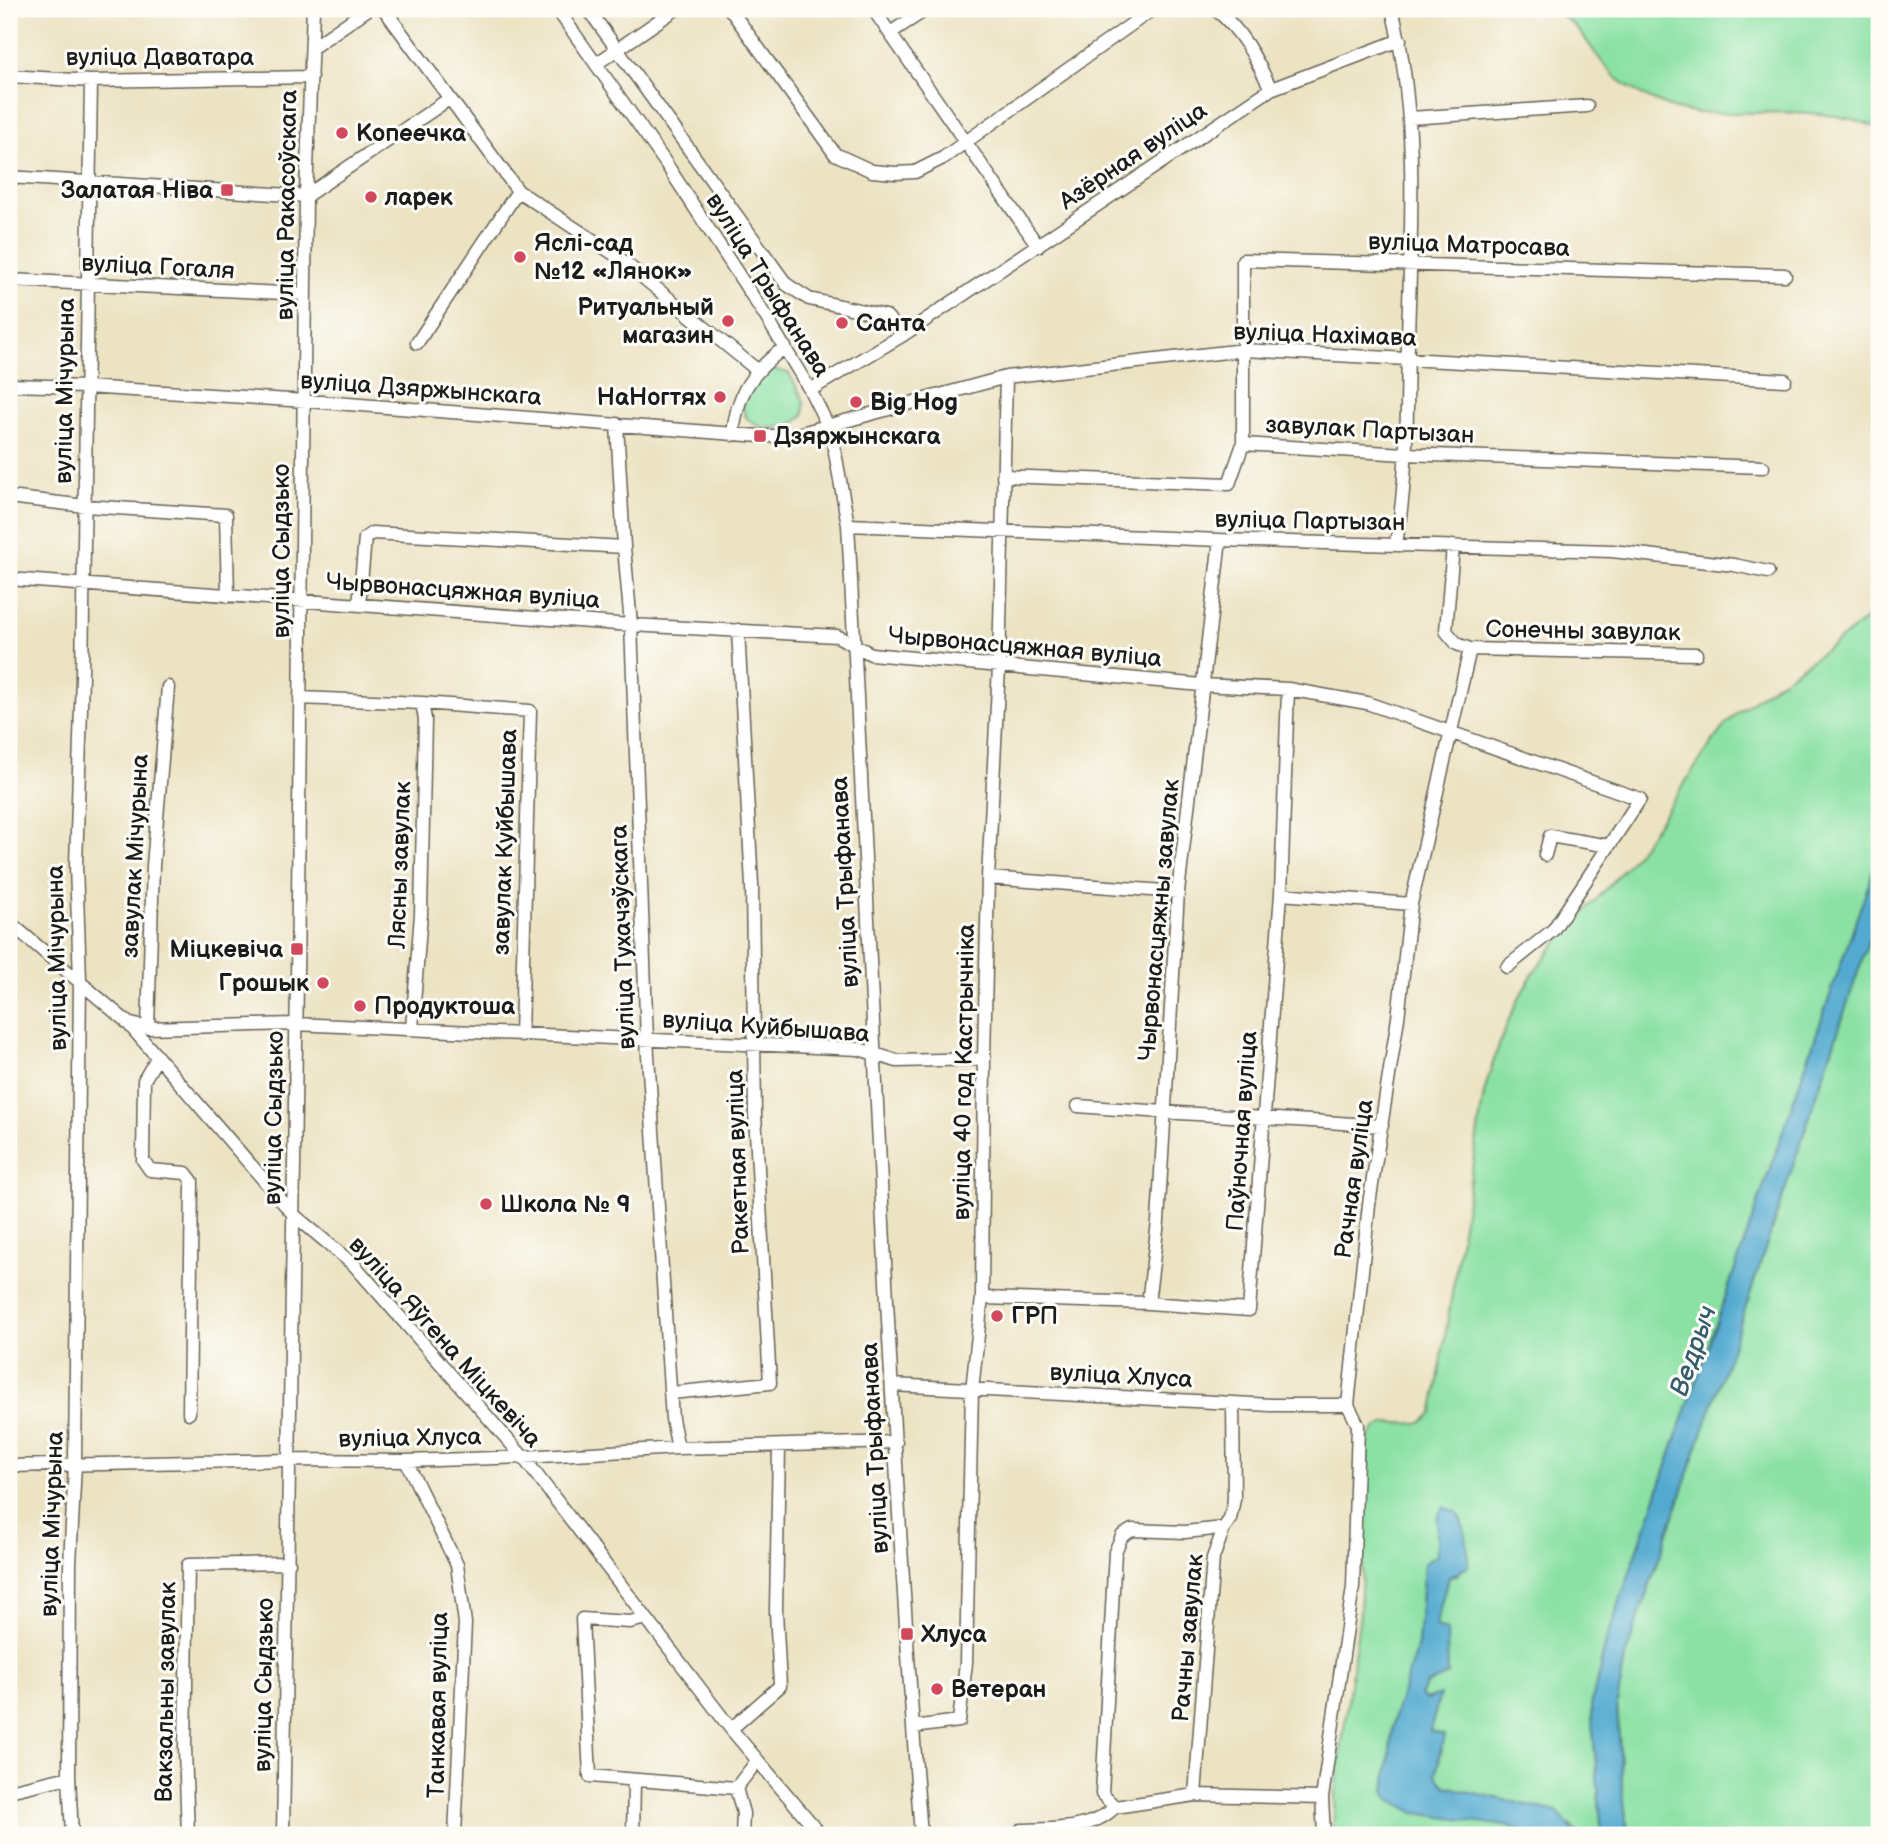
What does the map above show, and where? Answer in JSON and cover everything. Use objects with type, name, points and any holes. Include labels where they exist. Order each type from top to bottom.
[{"type":"street","name":"вуліца Ракасоўскага","points":[[305,402],[306,196],[313,9]]},
{"type":"street","points":[[313,47],[368,9]]},
{"type":"street","points":[[384,9],[518,191],[614,254],[757,370]]},
{"type":"street","name":"вуліца Трыфанава","points":[[557,9],[665,162],[785,347],[828,426],[839,463],[848,524],[892,1385],[921,1835]]},
{"type":"street","points":[[588,9],[786,284],[809,299],[886,316],[903,335]]},
{"type":"street","points":[[596,64],[676,9]]},
{"type":"street","points":[[730,9],[835,155],[872,172],[915,172],[943,158],[1153,9]]},
{"type":"street","points":[[873,9],[1038,246]]},
{"type":"street","points":[[890,33],[927,9]]},
{"type":"street","points":[[1214,9],[1238,30],[1271,89]]},
{"type":"street","points":[[1392,9],[1400,40],[1410,118],[1410,265],[1405,454],[1396,544]]},
{"type":"street","name":"Азёрная вуліца","points":[[810,390],[903,335],[1271,89],[1400,40]]},
{"type":"street","name":"вуліца Даватара","points":[[9,76],[91,81],[311,77]]},
{"type":"street","name":"вуліца Мічурына","points":[[72,1835],[69,1777],[70,1564],[75,1464],[80,980],[76,865],[85,506],[91,81]]},
{"type":"street","points":[[9,177],[306,196],[449,99]]},
{"type":"street","points":[[1410,118],[1587,106]]},
{"type":"street","points":[[417,343],[518,191]]},
{"type":"street","name":"вуліца Матросава","points":[[1244,350],[1243,260],[1785,275]]},
{"type":"street","name":"вуліца Гогаля","points":[[9,280],[305,294]]},
{"type":"street","points":[[733,435],[736,409],[757,370],[785,347]]},
{"type":"street","points":[[1243,444],[1244,350]]},
{"type":"street","name":"вуліца Нахімава","points":[[828,426],[1006,377],[1244,350],[1785,380]]},
{"type":"street","name":"вуліца 40 год Кастрычніка","points":[[913,1727],[959,1721],[966,1663],[972,1390],[982,1298],[988,878],[1004,531],[1006,377]]},
{"type":"street","name":"вуліца Дзяржынскага","points":[[9,385],[85,387],[305,402],[733,435],[785,436],[828,426]]},
{"type":"street","name":"вуліца Сыдзько","points":[[283,1835],[305,402]]},
{"type":"street","name":"вуліца Тухачэўскага","points":[[617,425],[631,625],[647,1040],[671,1393],[678,1448]]},
{"type":"street","name":"завулак Партызан","points":[[1003,476],[1229,484],[1243,444],[1405,454],[1763,467]]},
{"type":"street","points":[[9,497],[85,506],[226,514],[228,596]]},
{"type":"street","name":"вуліца Партызан","points":[[848,524],[1220,540],[1612,551],[1769,572]]},
{"type":"street","points":[[359,605],[365,538],[373,533],[624,547]]},
{"type":"street","name":"Чырвонасцяжны завулак","points":[[1148,1303],[1158,1222],[1178,892],[1220,540]]},
{"type":"street","points":[[1453,546],[1446,631],[1457,644],[1470,649]]},
{"type":"street","name":"Чырвонасцяжная вуліца","points":[[9,579],[631,625],[837,636],[872,654],[1201,685],[1288,689],[1367,703],[1640,799],[1553,930],[1507,967]]},
{"type":"street","name":"Ракетная вуліца","points":[[671,1393],[770,1383],[755,1114],[752,885],[738,630]]},
{"type":"street","name":"Сонечны завулак","points":[[1470,649],[1696,654]]},
{"type":"street","name":"Рачная вуліца","points":[[1324,1835],[1322,1798],[1353,1587],[1358,1425],[1348,1405],[1369,1204],[1398,1018],[1411,904],[1453,732],[1470,649]]},
{"type":"street","name":"завулак Мічурына","points":[[148,1028],[153,866],[168,687]]},
{"type":"street","name":"Паўночная вуліца","points":[[982,1298],[1148,1303],[1249,1310],[1281,894],[1288,689]]},
{"type":"street","name":"завулак Куйбышава","points":[[300,698],[530,711],[520,1035]]},
{"type":"street","name":"Лясны завулак","points":[[412,1029],[421,914],[425,719],[422,703]]},
{"type":"street","points":[[1545,855],[1550,836],[1609,846]]},
{"type":"street","points":[[988,878],[1178,892]]},
{"type":"street","points":[[1281,894],[1411,904]]},
{"type":"street","name":"вуліца Яўгена Міцкевіча","points":[[9,922],[80,980],[127,1023],[294,1215],[355,1266],[523,1457],[757,1762],[821,1835]]},
{"type":"street","name":"вуліца Куйбышава","points":[[127,1023],[148,1028],[295,1024],[859,1049],[897,1061],[984,1059]]},
{"type":"street","points":[[157,1058],[144,1080],[143,1160],[150,1170],[186,1173],[192,1181],[189,1413]]},
{"type":"street","points":[[1078,1106],[1165,1113],[1264,1116],[1382,1126]]},
{"type":"street","name":"вуліца Хлуса","points":[[892,1385],[1271,1405],[1348,1405]]},
{"type":"street","name":"Рачны завулак","points":[[1195,1795],[1213,1558],[1230,1519],[1234,1499],[1233,1403]]},
{"type":"street","name":"вуліца Хлуса","points":[[9,1466],[290,1460],[406,1461],[678,1448],[896,1442]]},
{"type":"street","points":[[731,1729],[780,1686],[776,1611],[779,1446]]},
{"type":"street","name":"Танкавая вуліца","points":[[406,1461],[457,1565],[465,1623],[455,1835]]},
{"type":"street","points":[[1115,1807],[1102,1794],[1115,1552],[1122,1536],[1132,1530],[1185,1532],[1224,1528]]},
{"type":"street","name":"Вакзальны завулак","points":[[188,1835],[185,1748],[188,1565],[289,1563]]},
{"type":"street","points":[[646,1618],[630,1622],[582,1619],[590,1776],[736,1788]]},
{"type":"street","points":[[736,1788],[757,1762]]},
{"type":"street","points":[[9,1791],[69,1777]]},
{"type":"street","points":[[633,1835],[634,1781]]},
{"type":"street","points":[[736,1788],[743,1812],[742,1835]]},
{"type":"street","points":[[1021,1830],[1084,1825],[1105,1817],[1115,1807],[1195,1795],[1322,1798]]},
{"type":"green space","points":[[1547,9],[1879,9],[1879,128],[1826,115],[1792,112],[1703,113],[1669,107],[1642,95],[1618,79],[1569,21]]},
{"type":"green space","points":[[771,369],[789,373],[804,401],[804,414],[796,422],[772,428],[750,421],[744,413],[744,402],[751,387],[760,376]]},
{"type":"green space","points":[[1879,607],[1879,854],[1606,1641],[1591,1706],[1602,1835],[1578,1835],[1571,1825],[1444,1786],[1436,1774],[1442,1749],[1430,1732],[1439,1696],[1425,1700],[1420,1695],[1427,1684],[1447,1630],[1435,1627],[1448,1578],[1458,1575],[1437,1518],[1437,1555],[1424,1563],[1418,1644],[1394,1718],[1385,1791],[1477,1821],[1512,1827],[1534,1835],[1333,1835],[1335,1793],[1360,1613],[1368,1441],[1381,1425],[1417,1423],[1433,1412],[1484,1093],[1508,1021],[1521,993],[1541,962],[1626,867],[1727,724],[1756,699],[1845,636]]},
{"type":"green space","points":[[1879,909],[1879,1835],[1628,1835],[1617,1704],[1625,1657]]},
{"type":"water","points":[[1879,854],[1879,909],[1625,1657],[1617,1704],[1628,1835],[1602,1835],[1591,1706],[1606,1641]]},
{"type":"water","points":[[1443,1507],[1457,1512],[1463,1526],[1467,1539],[1468,1567],[1448,1578],[1435,1627],[1447,1630],[1448,1675],[1427,1684],[1420,1695],[1425,1700],[1440,1695],[1430,1731],[1444,1735],[1436,1774],[1445,1786],[1557,1812],[1578,1835],[1534,1835],[1512,1827],[1415,1813],[1388,1798],[1385,1791],[1394,1718],[1418,1644],[1424,1563],[1437,1555],[1437,1518]]},
{"type":"place","name":"Копеечка","points":[[342,133]]},
{"type":"place","name":"Залатая Ніва","points":[[227,190]]},
{"type":"place","name":"ларек","points":[[371,197]]},
{"type":"place","name":"Яслі-сад №12 «Лянок»","points":[[520,257]]},
{"type":"place","name":"Ритуальный магазин","points":[[728,321]]},
{"type":"place","name":"Санта","points":[[842,323]]},
{"type":"place","name":"НаНогтях","points":[[720,397]]},
{"type":"place","name":"Big Hog","points":[[856,402]]},
{"type":"place","name":"Дзяржынскага","points":[[760,436]]},
{"type":"place","name":"Міцкевіча","points":[[297,949]]},
{"type":"place","name":"Грошык","points":[[323,983]]},
{"type":"place","name":"Продуктоша","points":[[360,1006]]},
{"type":"place","name":"Школа № 9","points":[[486,1204]]},
{"type":"place","name":"ГРП","points":[[997,1316]]},
{"type":"place","name":"Хлуса","points":[[907,1634]]},
{"type":"place","name":"Ветеран","points":[[937,1689]]},
{"type":"water label","name":"Ведрыч","points":[[1694,1351]]}]
